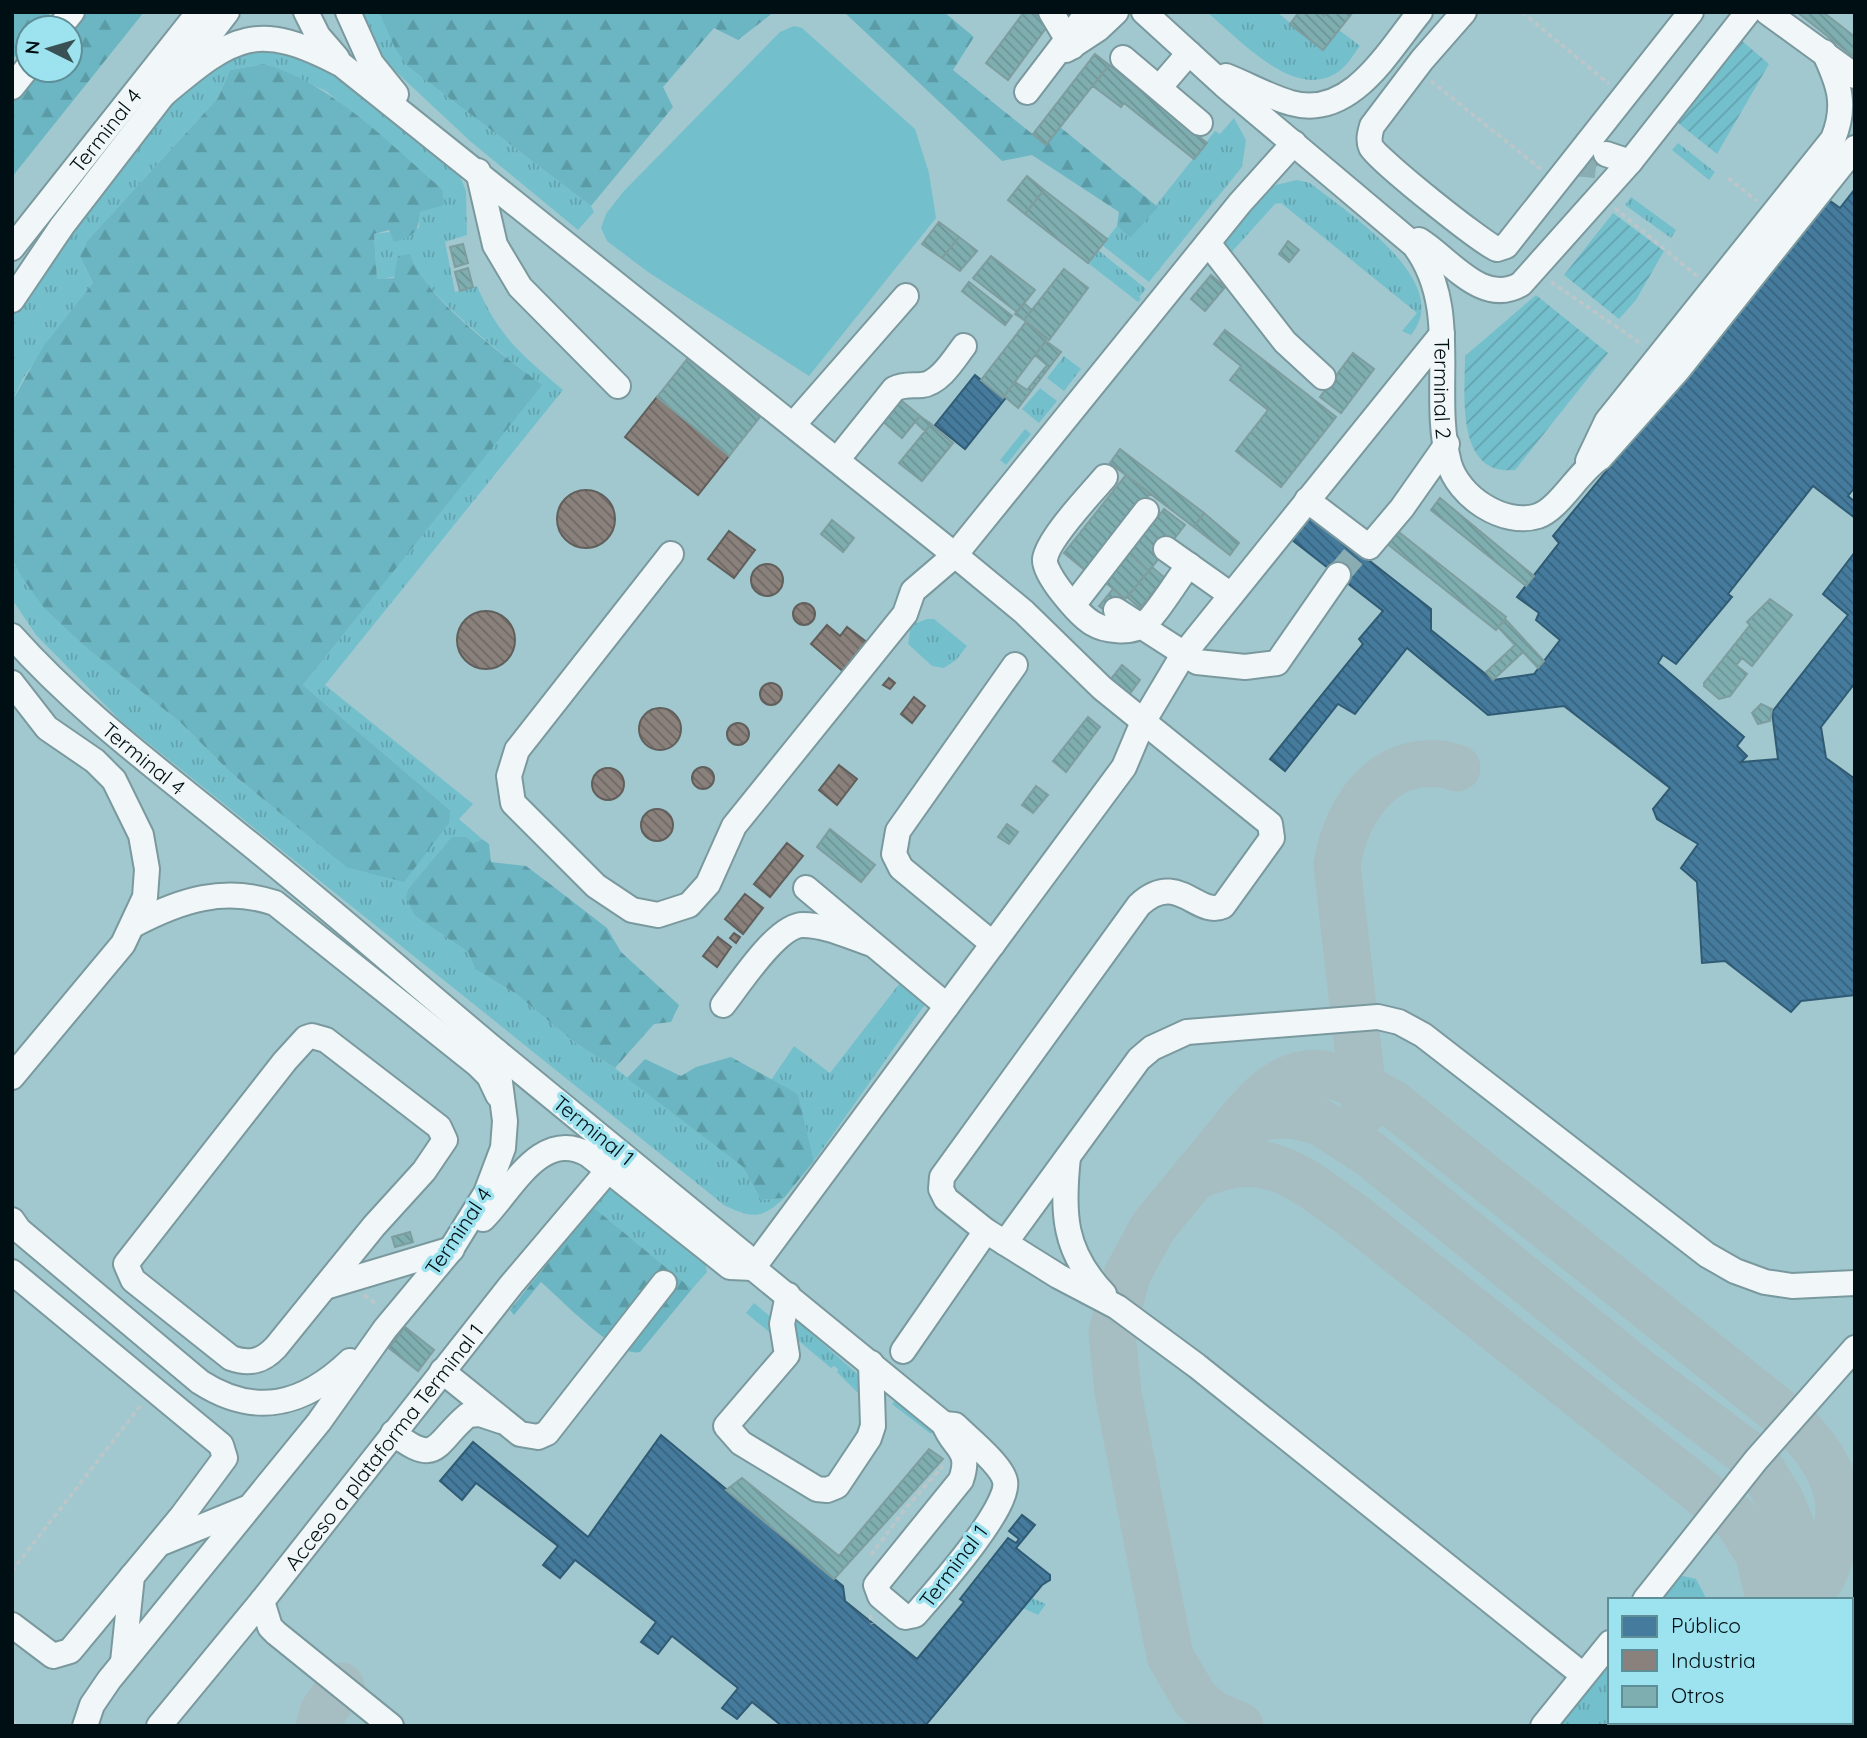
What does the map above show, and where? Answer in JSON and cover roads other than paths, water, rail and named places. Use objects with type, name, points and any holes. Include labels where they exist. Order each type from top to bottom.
[{"type":"street","name":"Terminal 4","points":[[12,248],[200,12]]},
{"type":"street","points":[[164,94],[227,12]]},
{"type":"street","points":[[306,12],[318,36],[342,65]]},
{"type":"street","points":[[348,12],[371,63],[418,122]]},
{"type":"street","points":[[1051,12],[1063,47]]},
{"type":"street","points":[[1027,92],[1088,12]]},
{"type":"street","points":[[1063,47],[1115,12]]},
{"type":"street","name":"Terminal 2","points":[[1144,12],[1196,60],[1414,245],[1429,265],[1437,288],[1442,334],[1450,464],[1461,485],[1475,501],[1514,517],[1537,516],[1549,509],[1585,468],[1607,421],[1687,337],[1751,260],[1855,148]]},
{"type":"street","points":[[1159,88],[1196,60],[1292,103],[1330,103],[1348,95],[1363,83],[1420,12]]},
{"type":"street","points":[[1464,12],[1416,68],[1372,126],[1369,139],[1372,149],[1394,169],[1497,249],[1506,246],[1748,12]]},
{"type":"street","points":[[1377,213],[1488,290],[1511,290],[1535,271],[1623,96],[1691,12]]},
{"type":"street","name":"Terminal 2","points":[[1767,12],[1855,76]]},
{"type":"street","points":[[164,94],[209,55],[250,40],[274,37],[293,41],[342,65],[418,122],[837,460],[951,560],[1024,612],[1143,722],[1160,732],[1270,824],[1272,838],[1223,906],[1214,909],[1182,894],[1164,891],[1152,894],[1131,917],[943,1177],[942,1189],[946,1199],[996,1237],[1058,1276],[1116,1307],[1197,1366],[1583,1675]]},
{"type":"street","name":"Terminal 2","points":[[1687,337],[1713,289],[1751,260],[1841,120],[1840,85],[1824,52]]},
{"type":"street","points":[[1123,58],[1200,123]]},
{"type":"street","name":"Terminal 4","points":[[12,300],[62,226],[164,94]]},
{"type":"street","points":[[671,554],[517,750],[509,776],[513,803],[596,886],[632,911],[658,915],[690,905],[708,884],[734,826],[905,614],[913,591],[951,560],[1208,243],[1294,143]]},
{"type":"street","points":[[1263,178],[1294,170],[1333,177]]},
{"type":"street","points":[[478,171],[495,245],[520,288],[618,386]]},
{"type":"street","points":[[1208,243],[1284,342],[1322,377]]},
{"type":"street","points":[[793,425],[906,296]]},
{"type":"street","points":[[753,1268],[1124,767],[1143,722],[1184,654],[1442,334]]},
{"type":"street","points":[[837,460],[894,389],[902,385],[928,384],[937,378],[964,346]]},
{"type":"street","points":[[1307,500],[1363,549],[1402,508],[1447,444]]},
{"type":"street","points":[[1105,477],[1052,544],[1045,559],[1048,575],[1143,625],[1197,662],[1261,666],[1277,663],[1338,575]]},
{"type":"street","points":[[1146,511],[1095,600],[1090,622],[1107,629],[1124,630],[1143,625],[1189,565]]},
{"type":"street","points":[[1166,549],[1231,595]]},
{"type":"street","name":"Terminal 4","points":[[12,636],[57,686],[102,726],[238,834],[496,1051],[505,1121],[497,1171],[455,1244],[385,1329],[319,1422],[116,1671],[92,1705],[85,1726]]},
{"type":"street","points":[[993,944],[901,868],[894,854],[898,831],[1015,665]]},
{"type":"street","name":"Terminal 4","points":[[12,683],[47,727],[95,761],[114,780],[129,805],[141,835],[147,869],[145,897],[135,924],[123,944],[12,1077]]},
{"type":"street","points":[[12,705],[47,727]]},
{"type":"street","points":[[806,888],[947,1006]]},
{"type":"street","points":[[135,924],[167,908],[205,896],[250,895],[275,902],[477,1064],[496,1090],[505,1121]]},
{"type":"street","points":[[723,1005],[782,932],[791,928],[799,925],[819,926],[872,944]]},
{"type":"street","points":[[903,1351],[1068,1154],[1139,1059],[1165,1041],[1187,1032],[1378,1017],[1399,1022],[1423,1035],[1707,1255],[1735,1271],[1765,1282],[1792,1286],[1843,1283],[1855,1298]]},
{"type":"street","points":[[312,1036],[326,1040],[439,1127],[445,1136],[443,1147],[424,1171],[331,1280],[276,1347],[259,1360],[249,1362],[231,1359],[177,1316],[128,1274],[126,1264],[130,1255],[285,1061],[306,1038],[312,1036]]},
{"type":"street","name":"Terminal 1","points":[[496,1051],[730,1268],[753,1268],[788,1295],[944,1424],[947,1434],[964,1451],[965,1469],[961,1480],[876,1585],[880,1595],[905,1616],[915,1615],[966,1556],[1004,1493],[1002,1472],[955,1425],[944,1424]]},
{"type":"street","name":"Terminal 1","points":[[455,1244],[497,1205],[540,1154],[569,1147],[615,1163]]},
{"type":"street","points":[[1068,1154],[1064,1192],[1073,1252],[1084,1273],[1116,1307]]},
{"type":"street","name":"Acceso a plataforma Terminal 1","points":[[159,1726],[262,1601],[442,1371],[615,1163]]},
{"type":"street","points":[[12,1220],[19,1230],[200,1382],[222,1396],[265,1403],[306,1394],[329,1381],[385,1329]]},
{"type":"street","points":[[331,1280],[455,1244]]},
{"type":"street","points":[[12,1272],[224,1451],[222,1462],[209,1482],[70,1651],[62,1656],[46,1652],[12,1625]]},
{"type":"street","points":[[442,1371],[505,1422],[528,1437],[547,1433],[664,1283]]},
{"type":"street","points":[[788,1295],[782,1324],[787,1355],[726,1426],[741,1443],[817,1489],[827,1490],[837,1486],[869,1438],[873,1426],[871,1363]]},
{"type":"street","points":[[116,1311],[177,1316]]},
{"type":"street","points":[[1647,1598],[1781,1430],[1855,1348]]},
{"type":"street","points":[[393,1433],[417,1449],[431,1450],[468,1415],[480,1414],[505,1422]]},
{"type":"street","points":[[160,1544],[250,1506]]},
{"type":"street","points":[[137,1570],[231,1530]]},
{"type":"street","points":[[116,1671],[137,1570]]},
{"type":"street","points":[[262,1601],[270,1627],[276,1633],[391,1726]]},
{"type":"street","points":[[111,1602],[116,1671]]},
{"type":"street","points":[[1543,1726],[1608,1645]]},
{"type":"tunnel","points":[[1575,164],[1596,166]]},
{"type":"tunnel","points":[[1338,575],[1358,551]]}]
